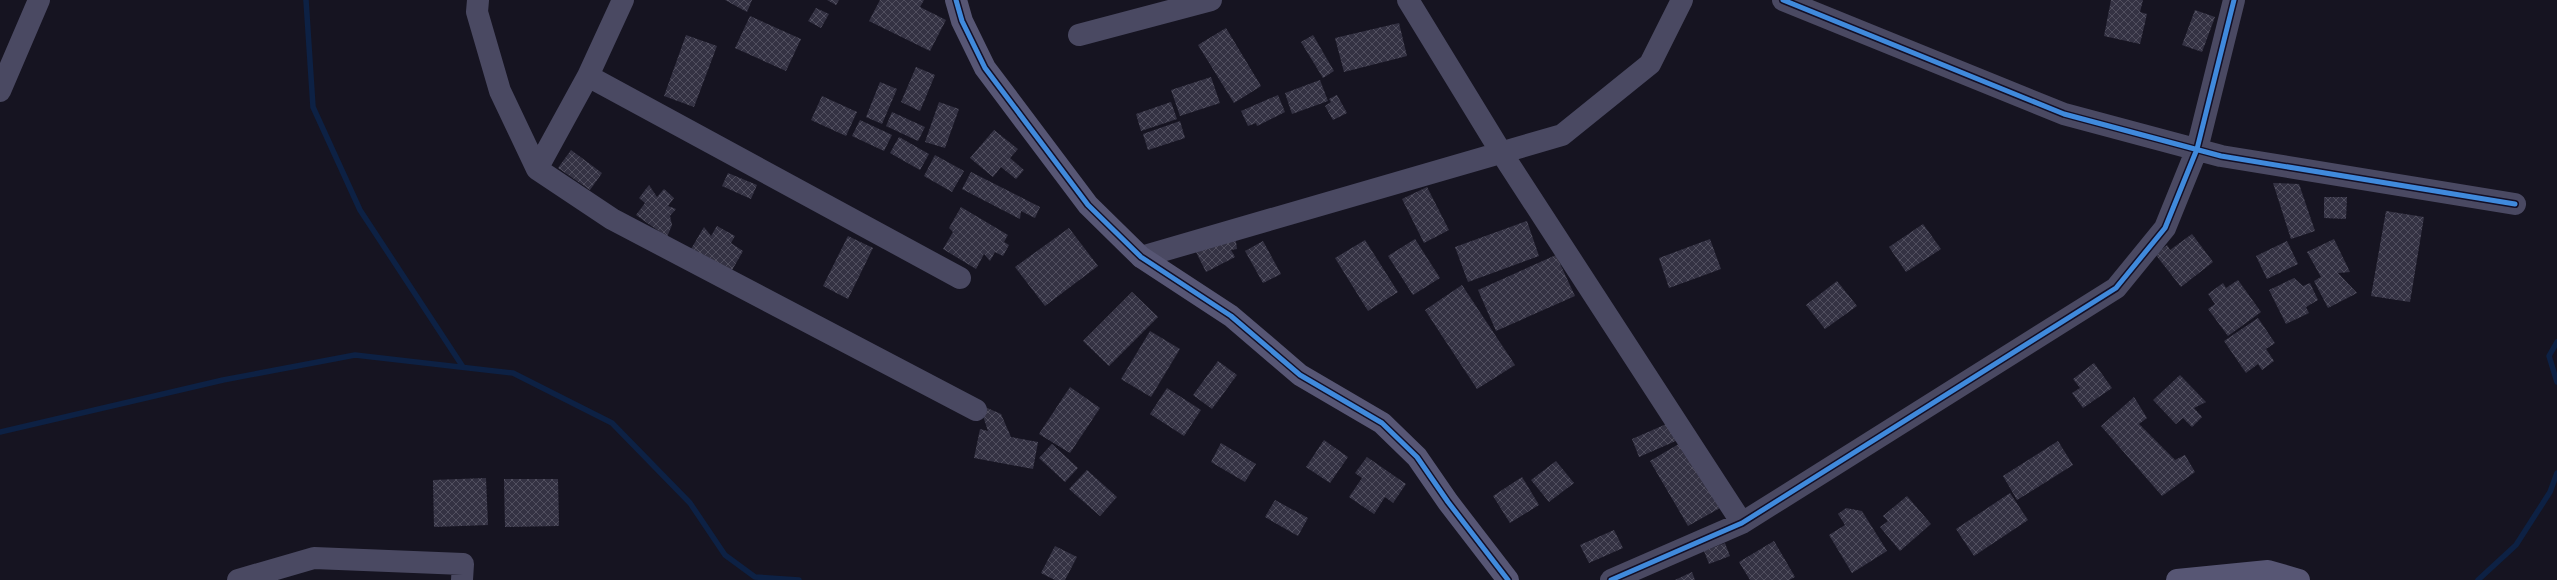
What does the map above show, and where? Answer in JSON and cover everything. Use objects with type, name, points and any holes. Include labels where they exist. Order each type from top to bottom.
[{"type":"street","points":[[0,91],[39,0]]},
{"type":"street","points":[[478,0],[477,12],[500,91],[537,169],[612,219],[976,410]]},
{"type":"street","points":[[537,169],[588,76],[623,0]]},
{"type":"street","points":[[956,0],[962,21],[985,68],[1088,205],[1141,257],[1231,316],[1300,375],[1382,423],[1417,457],[1448,502],[1508,580]]},
{"type":"street","points":[[1079,35],[1211,0]]},
{"type":"street","points":[[1408,0],[1501,152],[1742,523]]},
{"type":"street","points":[[1141,257],[1562,135],[1650,64],[1682,0]]},
{"type":"street","points":[[1783,0],[2064,114],[2221,156],[2515,204]]},
{"type":"street","points":[[1611,580],[1742,523],[2116,288],[2165,228],[2197,149],[2234,0]]},
{"type":"street","points":[[588,76],[960,278]]},
{"type":"street","points":[[238,580],[314,558],[464,564],[462,580]]},
{"type":"street","points":[[2177,580],[2268,571],[2299,580]]},
{"type":"building","points":[[725,0],[752,0],[747,12]]},
{"type":"building","points":[[827,0],[839,0],[836,5]]},
{"type":"building","points":[[880,0],[924,0],[920,7],[946,20],[930,51],[869,21]]},
{"type":"building","points":[[2111,0],[2143,0],[2140,12],[2147,14],[2140,44],[2104,36]]},
{"type":"building","points":[[816,8],[829,14],[821,28],[808,21]]},
{"type":"building","points":[[2195,10],[2215,17],[2202,52],[2182,45]]},
{"type":"building","points":[[750,16],[801,39],[786,71],[735,48]]},
{"type":"building","points":[[1399,23],[1407,56],[1344,72],[1335,38]]},
{"type":"building","points":[[1226,28],[1261,86],[1234,103],[1198,45]]},
{"type":"building","points":[[686,35],[717,46],[694,107],[664,96]]},
{"type":"building","points":[[1313,35],[1334,71],[1323,78],[1301,42]]},
{"type":"building","points":[[916,67],[935,75],[920,111],[901,102]]},
{"type":"building","points":[[1211,77],[1220,103],[1180,116],[1171,90]]},
{"type":"building","points":[[1320,80],[1328,101],[1292,114],[1285,93]]},
{"type":"building","points":[[880,82],[897,89],[882,124],[866,117]]},
{"type":"building","points":[[1278,95],[1285,112],[1257,126],[1256,123],[1248,126],[1241,111]]},
{"type":"building","points":[[1337,95],[1347,113],[1333,120],[1325,106],[1331,102],[1329,99]]},
{"type":"building","points":[[822,96],[857,112],[846,136],[811,120]]},
{"type":"building","points":[[939,102],[959,109],[945,148],[925,142]]},
{"type":"building","points":[[1171,102],[1177,119],[1141,131],[1136,114]]},
{"type":"building","points":[[892,112],[925,127],[918,141],[886,126]]},
{"type":"building","points":[[860,120],[892,135],[884,151],[852,136]]},
{"type":"building","points":[[1180,121],[1185,138],[1148,150],[1143,134]]},
{"type":"building","points":[[994,130],[1018,149],[1010,158],[1024,170],[1016,179],[1001,167],[993,177],[970,158]]},
{"type":"building","points":[[899,137],[929,154],[920,170],[890,153]]},
{"type":"building","points":[[571,150],[602,173],[590,190],[558,168]]},
{"type":"building","points":[[935,155],[964,171],[952,192],[924,176]]},
{"type":"building","points":[[971,172],[1040,207],[1035,218],[1021,211],[1020,219],[962,189]]},
{"type":"building","points":[[728,173],[757,185],[751,199],[722,186]]},
{"type":"building","points":[[2273,183],[2299,184],[2315,231],[2291,239]]},
{"type":"building","points":[[649,185],[657,197],[664,189],[674,198],[668,206],[676,209],[670,216],[672,225],[667,237],[636,215],[645,203],[639,198]]},
{"type":"building","points":[[1427,187],[1449,230],[1424,243],[1402,199]]},
{"type":"building","points":[[2324,197],[2347,197],[2346,219],[2324,218]]},
{"type":"building","points":[[961,207],[1008,235],[1004,242],[1009,245],[1003,256],[995,252],[990,261],[984,254],[976,269],[943,249],[953,232],[949,228]]},
{"type":"building","points":[[2386,211],[2424,217],[2410,302],[2371,296]]},
{"type":"building","points":[[1527,221],[1539,256],[1468,282],[1455,247]]},
{"type":"building","points":[[1923,224],[1941,249],[1906,272],[1889,247]]},
{"type":"building","points":[[717,226],[735,236],[731,243],[743,251],[731,272],[691,249],[704,227],[711,236]]},
{"type":"building","points":[[1069,228],[1098,266],[1045,306],[1015,267]]},
{"type":"building","points":[[2192,234],[2213,262],[2181,287],[2155,254],[2167,245],[2170,250]]},
{"type":"building","points":[[1235,235],[1237,249],[1231,250],[1235,257],[1206,272],[1196,252]]},
{"type":"building","points":[[848,236],[873,248],[848,299],[823,286]]},
{"type":"building","points":[[1415,239],[1440,278],[1413,295],[1388,256]]},
{"type":"building","points":[[1710,239],[1721,269],[1669,288],[1659,258]]},
{"type":"building","points":[[2334,239],[2350,272],[2338,273],[2357,293],[2328,308],[2314,281],[2321,277],[2307,252]]},
{"type":"building","points":[[1365,240],[1398,292],[1368,311],[1335,258]]},
{"type":"building","points":[[1263,241],[1281,274],[1263,283],[1245,251]]},
{"type":"building","points":[[2287,241],[2298,264],[2267,279],[2256,256]]},
{"type":"building","points":[[1556,255],[1575,296],[1496,331],[1478,290]]},
{"type":"building","points":[[2294,278],[2303,286],[2310,283],[2318,300],[2306,307],[2309,313],[2286,324],[2269,290]]},
{"type":"building","points":[[2238,280],[2261,312],[2228,336],[2208,309],[2215,304],[2208,294],[2223,283],[2226,288]]},
{"type":"building","points":[[1837,281],[1857,306],[1825,329],[1806,305]]},
{"type":"building","points":[[1462,285],[1515,365],[1477,389],[1425,310]]},
{"type":"building","points":[[1132,292],[1158,317],[1109,366],[1083,341]]},
{"type":"building","points":[[2258,318],[2275,343],[2266,349],[2274,361],[2262,370],[2258,364],[2246,373],[2224,341]]},
{"type":"building","points":[[1150,331],[1180,349],[1151,397],[1121,379]]},
{"type":"building","points":[[1218,361],[1237,375],[1212,409],[1193,395]]},
{"type":"building","points":[[2094,363],[2112,388],[2083,408],[2072,393],[2080,388],[2073,379]]},
{"type":"building","points":[[2180,375],[2206,402],[2194,408],[2202,417],[2192,427],[2183,418],[2176,424],[2153,400]]},
{"type":"building","points":[[1070,387],[1100,408],[1070,453],[1039,434]]},
{"type":"building","points":[[1167,388],[1201,410],[1184,436],[1150,414]]},
{"type":"building","points":[[2134,397],[2147,418],[2139,424],[2175,460],[2185,455],[2195,472],[2162,496],[2101,426]]},
{"type":"building","points":[[985,407],[1001,414],[1011,437],[1038,442],[1033,469],[974,458],[980,429],[988,431],[983,416]]},
{"type":"building","points":[[1671,422],[1678,440],[1639,457],[1632,439]]},
{"type":"building","points":[[1324,440],[1348,457],[1330,483],[1306,467]]},
{"type":"building","points":[[2058,441],[2073,465],[2017,500],[2003,476]]},
{"type":"building","points":[[1682,442],[1720,508],[1688,526],[1650,461]]},
{"type":"building","points":[[1221,443],[1256,464],[1245,482],[1211,462]]},
{"type":"building","points":[[1052,444],[1078,468],[1065,482],[1039,458]]},
{"type":"building","points":[[1367,457],[1406,484],[1393,503],[1385,497],[1374,514],[1349,497],[1362,478],[1355,473]]},
{"type":"building","points":[[1556,461],[1574,483],[1549,502],[1531,480]]},
{"type":"building","points":[[1087,470],[1117,497],[1100,516],[1069,489]]},
{"type":"building","points":[[1522,477],[1539,505],[1510,523],[1493,496]]},
{"type":"building","points":[[486,478],[488,525],[434,527],[433,480]]},
{"type":"building","points":[[504,479],[558,479],[559,526],[505,527]]},
{"type":"building","points":[[2010,493],[2028,520],[1974,556],[1956,529]]},
{"type":"building","points":[[1907,496],[1931,524],[1900,551],[1880,527],[1888,521],[1883,516]]},
{"type":"building","points":[[1275,500],[1308,518],[1298,536],[1265,517]]},
{"type":"building","points":[[1846,508],[1862,511],[1887,551],[1852,573],[1829,535],[1845,525],[1838,514]]},
{"type":"building","points":[[1614,530],[1623,548],[1589,563],[1580,545]]},
{"type":"building","points":[[1774,541],[1795,577],[1789,580],[1750,580],[1739,562]]},
{"type":"building","points":[[1725,543],[1730,556],[1709,564],[1704,551]]},
{"type":"building","points":[[1055,546],[1077,557],[1065,580],[1055,580],[1041,573]]},
{"type":"building","points":[[1692,572],[1695,580],[1675,580]]},
{"type":"waterway","points":[[306,0],[313,107],[360,210],[463,367]]},
{"type":"waterway","points":[[2557,342],[2549,356],[2557,382]]},
{"type":"waterway","points":[[0,432],[223,380],[355,355],[513,373],[612,423],[690,503],[725,555],[755,577],[799,580]]},
{"type":"waterway","points":[[2478,580],[2516,545],[2550,492],[2557,473]]},
{"type":"cycle path","points":[[956,0],[962,21],[985,68],[1088,205],[1141,257],[1231,316],[1300,375],[1382,423],[1417,457],[1448,502],[1508,580]]},
{"type":"cycle path","points":[[1783,0],[2064,114],[2221,156],[2515,204]]},
{"type":"cycle path","points":[[1611,580],[1742,523],[2116,288],[2165,228],[2197,149],[2234,0]]}]
